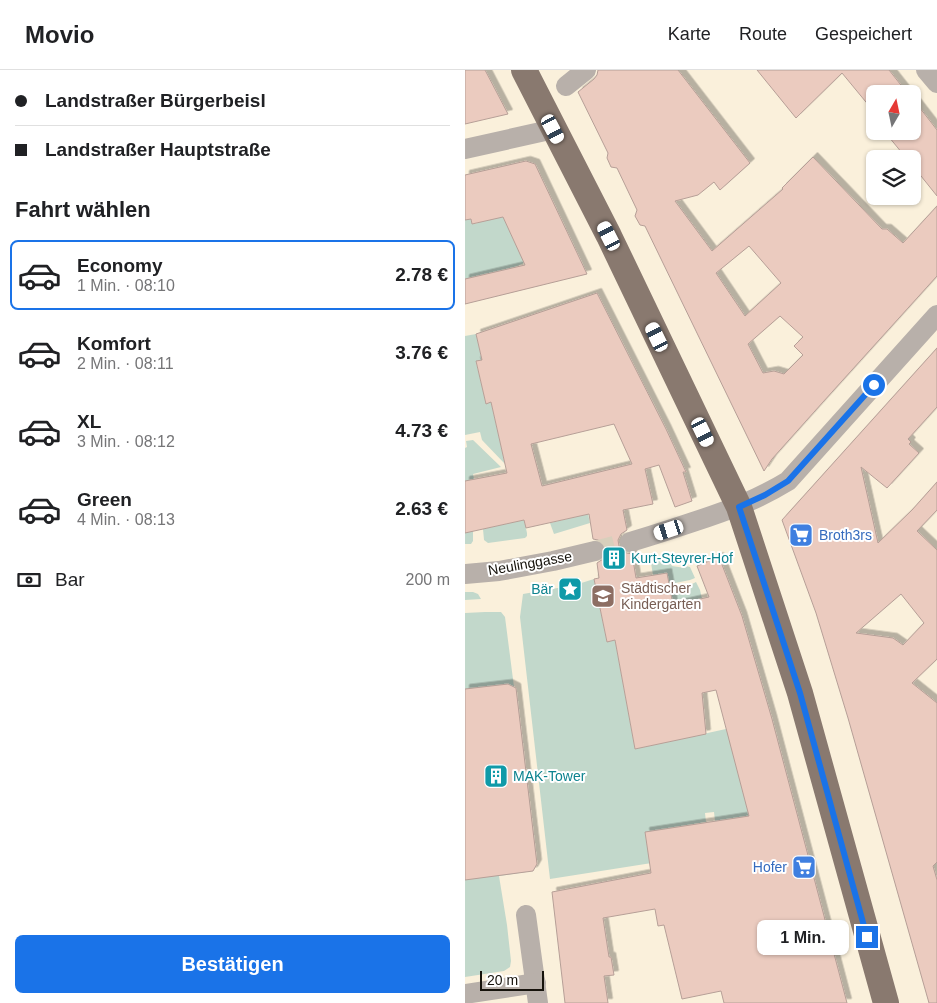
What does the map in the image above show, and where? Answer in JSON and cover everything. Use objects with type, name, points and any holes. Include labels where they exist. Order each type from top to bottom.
[{"type":"main road","points":[[524,70],[609,236],[739,507],[800,693],[886,1003]]},
{"type":"street","points":[[566,86],[585,70]]},
{"type":"street","points":[[926,70],[937,83]]},
{"type":"street","points":[[465,149],[553,129]]},
{"type":"street","points":[[630,542],[739,507],[765,495],[788,481],[937,315]]},
{"type":"street","name":"Neulinggasse","points":[[465,574],[499,571],[595,551]]},
{"type":"street","points":[[465,994],[537,993],[526,914]]},
{"type":"green space","points":[[505,210],[509,230],[526,262],[515,267],[465,279],[465,220],[471,219],[472,224],[478,223]]},
{"type":"green space","points":[[476,334],[482,360],[476,362],[486,403],[491,402],[505,464],[482,440],[480,432],[465,435],[465,336]]},
{"type":"green space","points":[[473,440],[501,467],[473,474],[474,479],[465,481],[466,441]]},
{"type":"green space","points":[[588,514],[590,523],[554,534],[550,523]]},
{"type":"green space","points":[[524,520],[527,533],[525,538],[488,543],[484,540],[483,529]]},
{"type":"green space","points":[[465,531],[473,531],[473,541],[471,544],[465,544]]},
{"type":"green space","points":[[668,557],[672,566],[690,567],[695,578],[655,587],[651,563]]},
{"type":"green space","points":[[594,579],[607,642],[615,640],[635,749],[735,727],[749,816],[715,821],[714,812],[705,813],[706,822],[653,831],[658,862],[550,879],[520,617],[523,594],[575,585]]},
{"type":"green space","points":[[696,582],[702,599],[659,612],[662,593],[690,587],[690,585]]},
{"type":"green space","points":[[465,592],[478,594],[481,599],[465,600]]},
{"type":"green space","name":"MAK-Tower","points":[[501,612],[505,617],[514,687],[516,689],[537,864],[533,871],[499,876],[507,925],[510,967],[504,971],[465,977],[465,613]]},
{"type":"building","points":[[465,70],[485,70],[508,114],[465,124]]},
{"type":"building","points":[[598,70],[678,70],[750,163],[720,190],[714,182],[698,195],[675,201],[712,251],[783,189],[813,157],[882,229],[887,229],[903,243],[937,206],[937,276],[772,459],[764,471],[645,226],[640,225],[635,216],[637,210],[617,168],[611,167],[607,158],[608,153],[578,92],[597,75]],"holes":[[[749,246],[781,283],[745,316],[716,273]],[[780,316],[803,337],[794,346],[803,355],[784,374],[774,371],[763,373],[748,344]]]},
{"type":"building","points":[[757,70],[889,70],[901,85],[866,85],[866,102],[842,73],[796,118]]},
{"type":"building","points":[[921,109],[937,130],[937,196],[921,176],[921,150],[900,150],[891,140],[921,140]]},
{"type":"building","points":[[526,161],[535,164],[587,274],[465,304],[465,279],[525,265],[503,217],[472,224],[471,219],[465,220],[465,175]]},
{"type":"building","points":[[597,293],[686,472],[683,472],[692,501],[675,507],[659,465],[645,469],[653,504],[623,510],[627,530],[621,534],[618,540],[619,546],[622,551],[632,554],[636,578],[667,573],[673,605],[709,597],[697,566],[719,557],[742,616],[772,719],[847,1003],[724,1003],[721,991],[682,999],[664,925],[658,926],[655,909],[603,918],[614,975],[604,976],[608,1003],[565,1003],[552,892],[651,873],[645,832],[749,816],[716,690],[702,693],[706,734],[635,749],[615,640],[607,642],[594,579],[599,578],[597,563],[603,559],[607,549],[603,543],[593,539],[589,514],[526,528],[524,520],[465,533],[465,481],[507,473],[491,402],[486,404],[476,361],[482,360],[476,334]],"holes":[[[614,424],[632,464],[542,486],[531,444]]]},
{"type":"building","points":[[937,348],[937,407],[908,439],[911,442],[909,444],[919,453],[887,488],[861,467],[878,543],[937,482],[937,510],[917,531],[937,550],[937,659],[912,683],[937,703],[937,862],[933,866],[937,880],[937,1003],[929,1003],[848,718],[816,613],[782,520]],"holes":[[[901,594],[924,623],[903,645],[893,638],[856,633]]]},
{"type":"building","name":"MAK-Tower","points":[[508,684],[516,688],[537,864],[533,871],[465,880],[465,689]]},
{"type":"tunnel","points":[[595,551],[630,542]]},
{"type":"place","name":"Broth3rs","points":[[801,535]]},
{"type":"place","name":"Kurt-Steyrer-Hof","points":[[614,558]]},
{"type":"place","name":"Bär","points":[[570,589]]},
{"type":"place","name":"Städtischer Kindergarten","points":[[603,596]]},
{"type":"place","name":"MAK-Tower","points":[[496,776]]},
{"type":"place","name":"Hofer","points":[[804,867]]},
{"type":"route","points":[[867,937],[800,693],[739,507],[765,495],[788,481],[874,385]]}]
